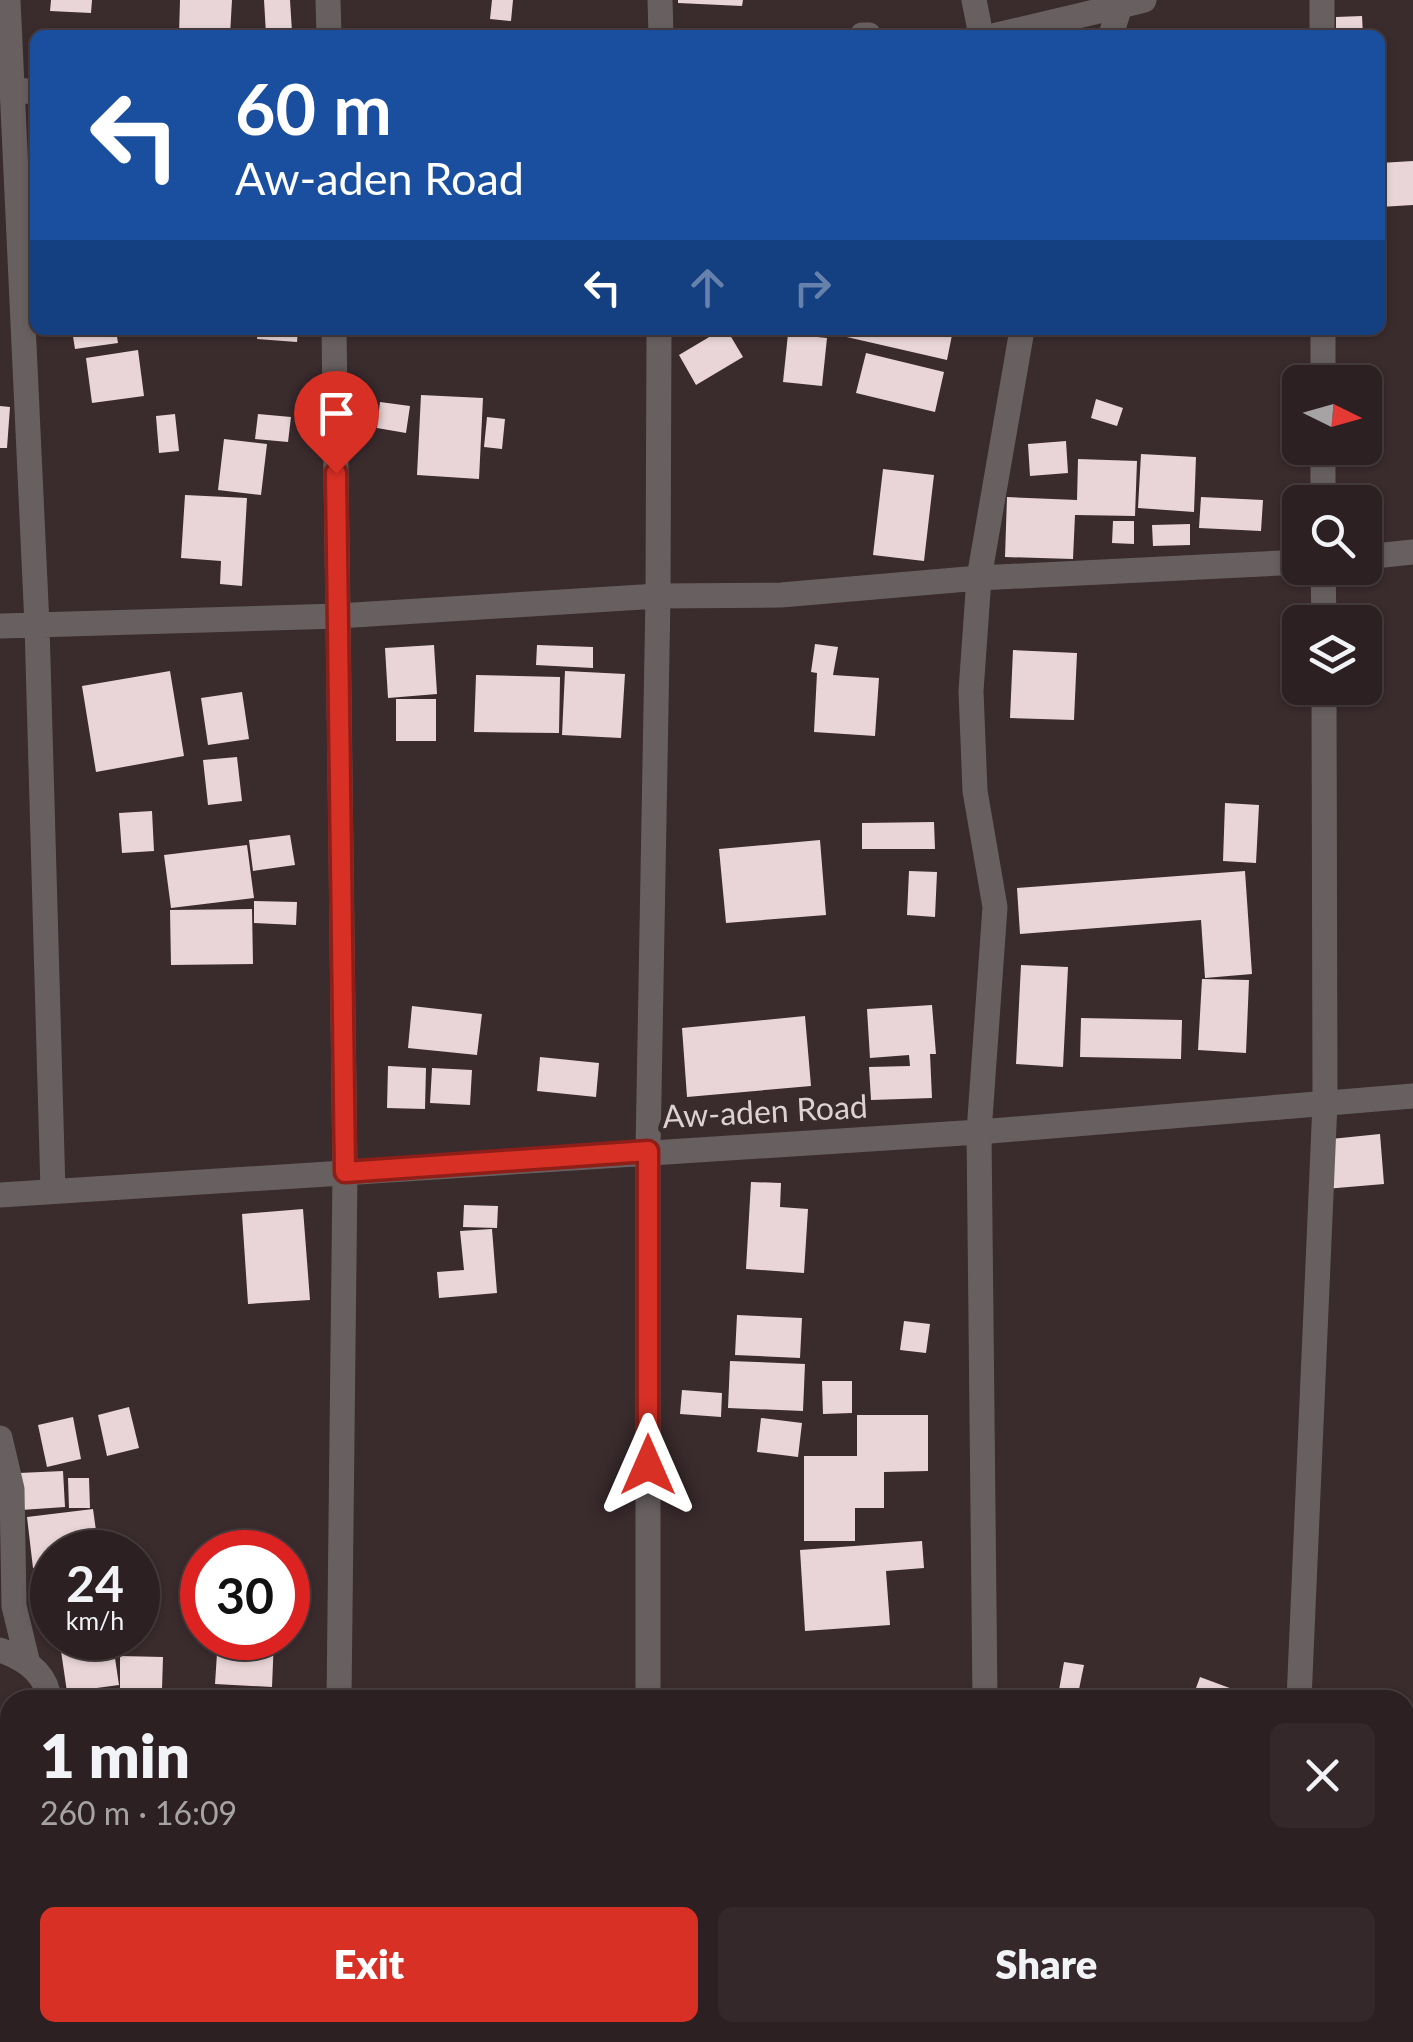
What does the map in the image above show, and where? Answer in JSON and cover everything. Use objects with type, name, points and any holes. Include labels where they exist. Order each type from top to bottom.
[{"type":"street","points":[[8,0],[37,625],[54,1191]]},
{"type":"street","points":[[328,0],[329,30]]},
{"type":"street","points":[[660,0],[661,30]]},
{"type":"street","points":[[974,0],[980,30]]},
{"type":"street","points":[[1322,0],[1322,30]]},
{"type":"street","points":[[1018,30],[1132,3]]},
{"type":"street","points":[[1115,30],[1132,3]]},
{"type":"street","points":[[334,335],[345,1172],[338,1690]]},
{"type":"street","points":[[648,1690],[648,1151],[659,335]]},
{"type":"street","points":[[985,1690],[978,1132],[995,907],[975,791],[970,691],[979,578],[1021,335]]},
{"type":"street","points":[[1323,335],[1323,365]]},
{"type":"street","points":[[1382,555],[1413,552]]},
{"type":"street","points":[[0,626],[338,616],[658,596],[781,596],[979,578],[1282,563]]},
{"type":"street","points":[[1299,1690],[1325,1103],[1324,705]]},
{"type":"street","name":"Aw-aden Road","points":[[0,1195],[978,1132],[1413,1096]]},
{"type":"street","points":[[0,1438],[12,1489],[14,1606],[27,1660],[48,1690]]},
{"type":"street","points":[[0,1650],[27,1660]]},
{"type":"building","points":[[51,0],[92,0],[91,13],[50,11]]},
{"type":"building","points":[[180,0],[232,0],[230,30],[179,30]]},
{"type":"building","points":[[264,0],[290,0],[292,30],[266,30]]},
{"type":"building","points":[[492,0],[513,0],[511,21],[490,19]]},
{"type":"building","points":[[678,0],[743,0],[742,6]]},
{"type":"building","points":[[1362,16],[1363,30],[1336,30],[1336,17]]},
{"type":"building","points":[[1413,161],[1413,205],[1385,207],[1385,163]]},
{"type":"building","points":[[73,335],[117,335],[118,343],[75,349]]},
{"type":"building","points":[[257,335],[298,335],[297,342],[257,339]]},
{"type":"building","points":[[713,335],[730,335],[743,357],[696,385],[679,355]]},
{"type":"building","points":[[788,335],[827,338],[822,386],[783,382]]},
{"type":"building","points":[[838,335],[952,335],[947,360]]},
{"type":"building","points":[[138,350],[144,396],[92,403],[86,358]]},
{"type":"building","points":[[866,353],[944,372],[935,412],[856,393]]},
{"type":"building","points":[[421,395],[483,398],[479,479],[417,475]]},
{"type":"building","points":[[1096,399],[1123,408],[1117,426],[1091,418]]},
{"type":"building","points":[[380,402],[410,406],[406,433],[377,428]]},
{"type":"building","points":[[0,406],[10,407],[7,448],[0,448]]},
{"type":"building","points":[[175,414],[179,451],[159,453],[156,416]]},
{"type":"building","points":[[258,414],[291,417],[288,442],[255,439]]},
{"type":"building","points":[[487,417],[505,419],[502,449],[484,447]]},
{"type":"building","points":[[224,439],[267,444],[261,495],[218,490]]},
{"type":"building","points":[[1066,441],[1068,473],[1030,476],[1028,444]]},
{"type":"building","points":[[1141,454],[1196,457],[1194,512],[1138,508]]},
{"type":"building","points":[[1078,459],[1137,461],[1135,516],[1075,515],[1073,559],[1005,557],[1007,497],[1077,500]]},
{"type":"building","points":[[883,469],[934,475],[924,561],[873,555]]},
{"type":"building","points":[[185,495],[247,498],[242,586],[220,584],[221,561],[181,558]]},
{"type":"building","points":[[1201,497],[1263,500],[1261,531],[1199,528]]},
{"type":"building","points":[[1113,521],[1134,521],[1134,544],[1112,543]]},
{"type":"building","points":[[1190,524],[1190,545],[1153,546],[1152,525]]},
{"type":"building","points":[[815,644],[838,647],[833,675],[879,678],[875,736],[814,732],[817,673],[811,672]]},
{"type":"building","points":[[434,645],[437,694],[388,698],[385,648]]},
{"type":"building","points":[[537,645],[593,647],[593,668],[536,665]]},
{"type":"building","points":[[1013,650],[1077,653],[1074,720],[1010,718]]},
{"type":"building","points":[[170,671],[184,756],[96,772],[82,686]]},
{"type":"building","points":[[565,671],[625,674],[621,738],[562,735]]},
{"type":"building","points":[[476,675],[560,677],[559,733],[474,732]]},
{"type":"building","points":[[242,692],[249,739],[208,745],[201,698]]},
{"type":"building","points":[[396,699],[436,699],[436,741],[396,741]]},
{"type":"building","points":[[237,757],[242,801],[208,805],[203,760]]},
{"type":"building","points":[[1225,803],[1259,805],[1256,863],[1223,861]]},
{"type":"building","points":[[152,811],[154,851],[122,853],[119,813]]},
{"type":"building","points":[[934,822],[935,849],[862,849],[862,823]]},
{"type":"building","points":[[290,835],[295,865],[253,871],[249,840]]},
{"type":"building","points":[[820,840],[826,915],[726,923],[719,849]]},
{"type":"building","points":[[247,845],[254,898],[171,908],[164,855]]},
{"type":"building","points":[[909,871],[937,872],[935,917],[907,915]]},
{"type":"building","points":[[1245,871],[1252,974],[1205,978],[1201,920],[1020,934],[1017,888]]},
{"type":"building","points":[[254,901],[297,902],[296,925],[254,923]]},
{"type":"building","points":[[252,909],[253,964],[171,965],[170,910]]},
{"type":"building","points":[[1021,965],[1068,967],[1063,1067],[1016,1064]]},
{"type":"building","points":[[1202,979],[1249,980],[1246,1053],[1198,1050]]},
{"type":"building","points":[[932,1005],[936,1054],[930,1054],[932,1098],[871,1100],[869,1067],[910,1066],[909,1055],[870,1058],[867,1009]]},
{"type":"building","points":[[412,1006],[482,1014],[477,1055],[408,1048]]},
{"type":"building","points":[[805,1016],[811,1086],[687,1097],[682,1028]]},
{"type":"building","points":[[1081,1018],[1182,1020],[1181,1059],[1080,1057]]},
{"type":"building","points":[[540,1057],[599,1063],[596,1097],[537,1091]]},
{"type":"building","points":[[388,1066],[426,1068],[425,1109],[387,1108]]},
{"type":"building","points":[[432,1068],[472,1070],[470,1105],[430,1103]]},
{"type":"building","points":[[1380,1134],[1384,1184],[1325,1189],[1321,1140]]},
{"type":"building","points":[[751,1182],[781,1183],[780,1207],[808,1209],[804,1273],[746,1269]]},
{"type":"building","points":[[464,1205],[498,1206],[497,1228],[463,1227]]},
{"type":"building","points":[[303,1209],[310,1300],[248,1304],[242,1214]]},
{"type":"building","points":[[492,1229],[497,1293],[439,1298],[437,1272],[464,1270],[460,1231]]},
{"type":"building","points":[[737,1315],[802,1318],[800,1358],[735,1355]]},
{"type":"building","points":[[904,1321],[930,1324],[926,1353],[900,1350]]},
{"type":"building","points":[[730,1361],[805,1364],[803,1411],[728,1408]]},
{"type":"building","points":[[822,1381],[852,1381],[852,1413],[823,1414]]},
{"type":"building","points":[[682,1390],[722,1393],[721,1417],[680,1414]]},
{"type":"building","points":[[129,1407],[139,1448],[107,1456],[98,1415]]},
{"type":"building","points":[[857,1415],[928,1415],[928,1471],[884,1472],[884,1508],[855,1508],[855,1541],[804,1541],[804,1456],[857,1456]]},
{"type":"building","points":[[73,1417],[81,1459],[47,1467],[38,1425]]},
{"type":"building","points":[[761,1418],[802,1423],[798,1457],[757,1452]]},
{"type":"building","points":[[63,1471],[65,1507],[21,1510],[19,1473]]},
{"type":"building","points":[[68,1478],[89,1478],[90,1508],[69,1508]]},
{"type":"building","points":[[93,1509],[96,1530],[30,1530],[30,1542],[27,1517]]},
{"type":"building","points":[[922,1541],[924,1568],[886,1571],[890,1625],[805,1631],[800,1550]]},
{"type":"building","points":[[163,1657],[162,1689],[120,1689],[120,1660]]},
{"type":"building","points":[[62,1660],[115,1660],[119,1685],[67,1690]]},
{"type":"building","points":[[217,1660],[273,1660],[272,1687],[215,1684]]},
{"type":"building","points":[[1064,1662],[1084,1665],[1079,1690],[1059,1690]]},
{"type":"building","points":[[1200,1677],[1235,1690],[1195,1690]]},
{"type":"route","points":[[336,473],[345,1172],[648,1151],[648,1465]]}]
